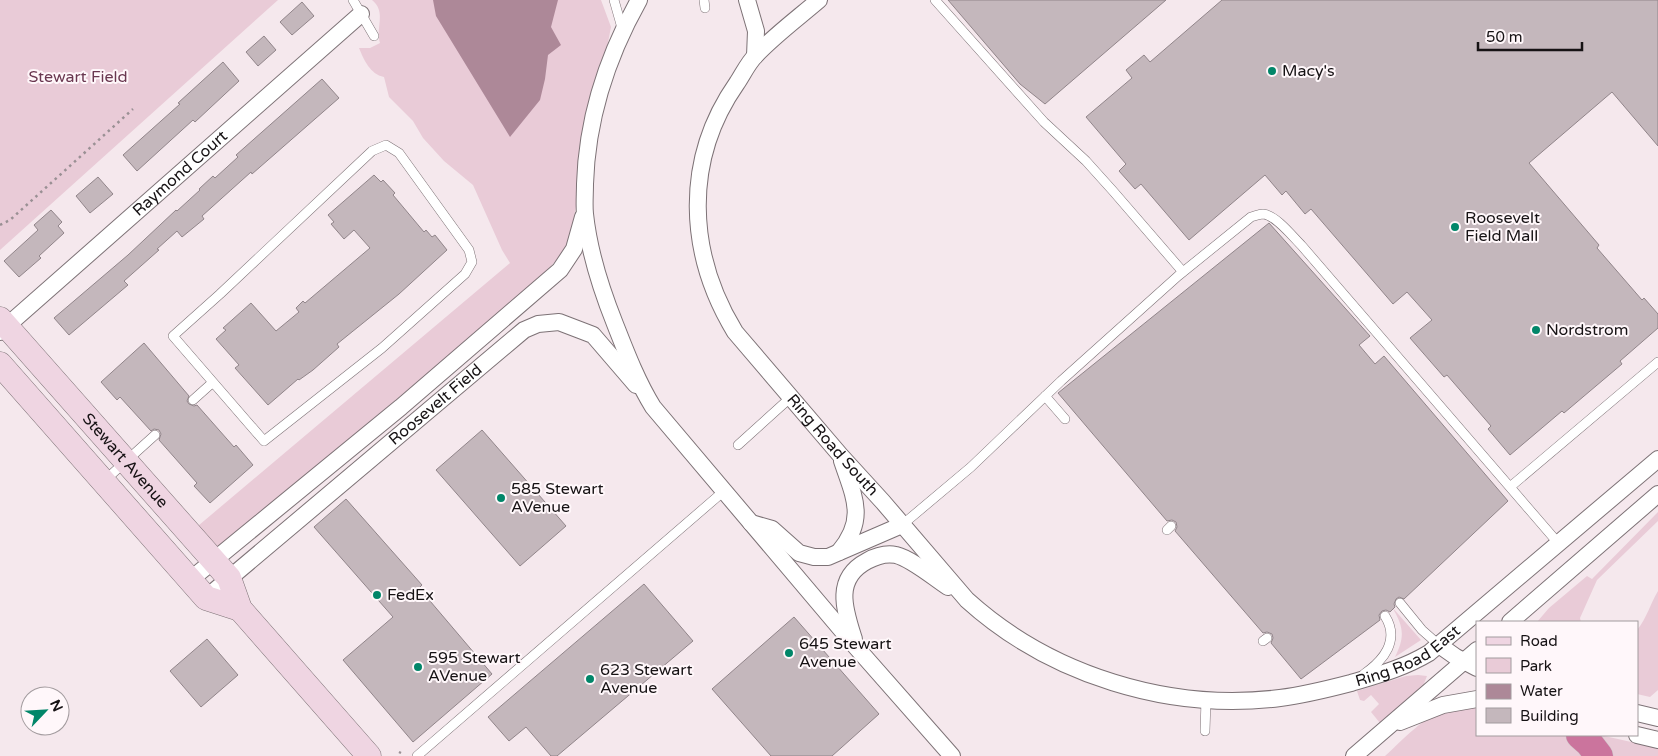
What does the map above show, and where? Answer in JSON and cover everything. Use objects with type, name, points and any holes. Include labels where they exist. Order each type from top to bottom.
[{"type":"highway","points":[[1581,736],[1599,756]]},
{"type":"main road","name":"Stewart Avenue","points":[[2,325],[229,578],[240,609],[369,756]]},
{"type":"main road","name":"Stewart Avenue","points":[[0,364],[206,598]]},
{"type":"main road","points":[[206,598],[240,609]]},
{"type":"street","points":[[639,0],[623,29],[596,102],[586,169],[585,212],[589,244],[606,302],[623,345],[646,396],[653,407],[856,647],[952,756]]},
{"type":"street","name":"Ring Road South","points":[[819,0],[755,56],[724,100],[713,123],[702,157],[698,184],[697,214],[704,260],[713,289],[725,314],[736,332],[790,398],[967,600],[981,612],[1043,654],[1069,666],[1127,686],[1185,698]]},
{"type":"street","points":[[747,1],[756,31],[755,56]]},
{"type":"street","name":"Raymond Court","points":[[2,325],[357,7]]},
{"type":"street","name":"Roosevelt Field","points":[[190,580],[401,407],[560,270],[574,249],[585,212]]},
{"type":"street","name":"Roosevelt Field","points":[[206,598],[524,330],[538,324],[560,322],[593,335],[646,396]]},
{"type":"street","points":[[838,553],[851,536],[856,515],[852,491],[841,456]]},
{"type":"street","name":"Ring Road East","points":[[1185,698],[1242,701],[1281,698],[1316,692],[1407,665],[1429,653],[1658,459]]},
{"type":"street","points":[[1511,621],[1658,494]]},
{"type":"street","points":[[751,523],[772,529],[799,553],[814,558],[828,557],[902,525]]},
{"type":"street","points":[[856,647],[845,610],[845,588],[852,574],[874,557],[892,555],[903,558],[967,600]]},
{"type":"street","points":[[1528,621],[1540,596]]},
{"type":"street","points":[[1438,645],[1470,664]]},
{"type":"street","name":"Ring Road East","points":[[1354,756],[1386,728],[1470,664],[1476,652]]},
{"type":"street","points":[[1386,728],[1443,705],[1476,699]]},
{"type":"street","points":[[1638,713],[1658,718]]},
{"type":"street","points":[[1638,735],[1658,740]]},
{"type":"lane","points":[[614,0],[623,29]]},
{"type":"lane","points":[[935,0],[1044,122],[1086,161],[1113,190],[1182,272]]},
{"type":"lane","points":[[357,7],[374,36]]},
{"type":"lane","points":[[386,145],[399,153],[469,250],[472,262],[465,274],[382,348],[264,442],[212,383],[173,336],[372,151],[386,145]]},
{"type":"lane","points":[[902,525],[971,467],[1045,396],[1182,272],[1251,217],[1261,214],[1268,215],[1281,224],[1302,246],[1559,544]]},
{"type":"lane","points":[[1510,487],[1658,362]]},
{"type":"lane","points":[[193,400],[212,383]]},
{"type":"lane","points":[[1045,396],[1065,419]]},
{"type":"lane","points":[[738,445],[790,398]]},
{"type":"lane","points":[[103,482],[155,435]]},
{"type":"lane","points":[[417,756],[724,491]]},
{"type":"lane","points":[[1400,603],[1422,630],[1438,645]]},
{"type":"lane","points":[[1352,682],[1372,668],[1386,654],[1389,648],[1392,634],[1385,616]]},
{"type":"lane","points":[[1205,730],[1206,700]]},
{"type":"path","points":[[0,225],[10,220],[133,109]]},
{"type":"green space","name":"Stewart Field","points":[[0,0],[278,0],[0,250]]},
{"type":"green space","points":[[372,0],[601,0],[611,27],[570,237],[562,254],[535,283],[212,554],[192,531],[510,263],[502,250],[473,185],[444,161],[423,138],[413,121],[389,97],[384,77],[371,70],[363,57],[359,48],[370,48],[380,43],[380,15]]},
{"type":"green space","points":[[1658,512],[1658,521],[1597,580],[1580,618],[1581,621],[1538,621],[1549,608],[1587,576],[1592,579]]},
{"type":"green space","points":[[1658,591],[1658,690],[1650,697],[1638,694],[1638,628]]},
{"type":"green space","points":[[1392,607],[1421,640],[1395,657],[1402,638],[1402,632],[1399,620]]},
{"type":"green space","points":[[1406,676],[1427,676],[1423,686],[1380,723],[1371,712],[1379,704],[1371,695],[1364,701],[1360,700],[1357,691]]},
{"type":"green space","points":[[1476,707],[1476,736],[1576,736],[1594,756],[1385,756],[1414,729],[1431,717],[1459,708]]},
{"type":"green space","points":[[1600,736],[1658,748],[1658,756],[1609,756]]},
{"type":"water","points":[[433,0],[558,0],[551,27],[561,45],[548,55],[540,100],[510,137],[436,16]]},
{"type":"building","points":[[948,0],[1166,0],[1045,104],[1020,84]]},
{"type":"building","name":"Roosevelt Field Mall","points":[[1222,0],[1658,0],[1658,146],[1612,92],[1529,163],[1599,245],[1597,248],[1642,300],[1644,298],[1658,314],[1658,328],[1620,361],[1622,364],[1510,455],[1488,429],[1491,426],[1447,375],[1444,377],[1410,338],[1432,320],[1407,292],[1393,304],[1311,209],[1305,214],[1286,191],[1282,195],[1265,175],[1189,240],[1141,184],[1135,189],[1119,171],[1126,164],[1086,117],[1132,78],[1126,70],[1144,55],[1150,62]]},
{"type":"building","points":[[302,2],[314,16],[292,35],[280,22]]},
{"type":"building","points":[[264,36],[276,50],[258,66],[246,52]]},
{"type":"building","points":[[223,62],[239,81],[195,122],[193,120],[137,171],[123,155]]},
{"type":"building","points":[[322,79],[339,98],[252,174],[251,172],[202,216],[204,219],[182,237],[177,231],[124,281],[128,285],[69,335],[54,318],[128,255],[213,176],[215,178],[238,157],[236,155]]},
{"type":"building","points":[[374,175],[381,182],[383,180],[395,193],[393,195],[424,232],[426,230],[432,237],[435,235],[447,250],[399,294],[337,344],[339,347],[313,370],[298,379],[268,405],[235,368],[239,365],[216,339],[226,330],[223,328],[251,303],[276,331],[299,312],[296,308],[303,301],[305,303],[370,248],[354,230],[344,239],[331,224],[334,222],[328,215]]},
{"type":"building","points":[[98,177],[113,194],[90,213],[76,196]]},
{"type":"building","points":[[51,210],[62,222],[58,226],[64,233],[39,256],[41,258],[19,277],[4,261],[38,230],[34,225]]},
{"type":"building","points":[[1269,223],[1370,336],[1359,345],[1375,364],[1384,356],[1508,501],[1404,599],[1399,597],[1396,599],[1395,607],[1390,612],[1382,611],[1379,615],[1380,620],[1301,679],[1271,643],[1272,634],[1263,633],[1175,531],[1177,527],[1176,522],[1172,520],[1167,521],[1058,393]]},
{"type":"building","points":[[144,343],[189,396],[187,401],[189,404],[197,405],[234,447],[236,445],[253,465],[210,503],[194,486],[197,483],[159,440],[161,434],[159,430],[154,429],[151,431],[120,397],[117,400],[101,382]]},
{"type":"building","name":"585 Stewart AVenue","points":[[482,430],[566,526],[520,566],[436,470]]},
{"type":"building","name":"595 Stewart AVenue","points":[[346,499],[422,585],[419,588],[492,674],[413,742],[343,660],[393,617],[314,527]]},
{"type":"building","name":"623 Stewart Avenue","points":[[644,584],[693,641],[557,756],[551,756],[526,727],[509,741],[488,717]]},
{"type":"building","name":"645 Stewart Avenue","points":[[794,617],[879,714],[832,756],[771,756],[712,689]]},
{"type":"building","points":[[207,639],[238,675],[201,707],[170,671]]},
{"type":"place","name":"Macy's","points":[[1272,71]]},
{"type":"place","name":"Roosevelt Field Mall","points":[[1455,227]]},
{"type":"place","name":"Nordstrom","points":[[1536,330]]},
{"type":"place","name":"585 Stewart AVenue","points":[[501,498]]},
{"type":"place","name":"FedEx","points":[[377,595]]},
{"type":"place","name":"645 Stewart Avenue","points":[[789,653]]},
{"type":"place","name":"595 Stewart AVenue","points":[[418,667]]},
{"type":"place","name":"623 Stewart Avenue","points":[[590,679]]}]
